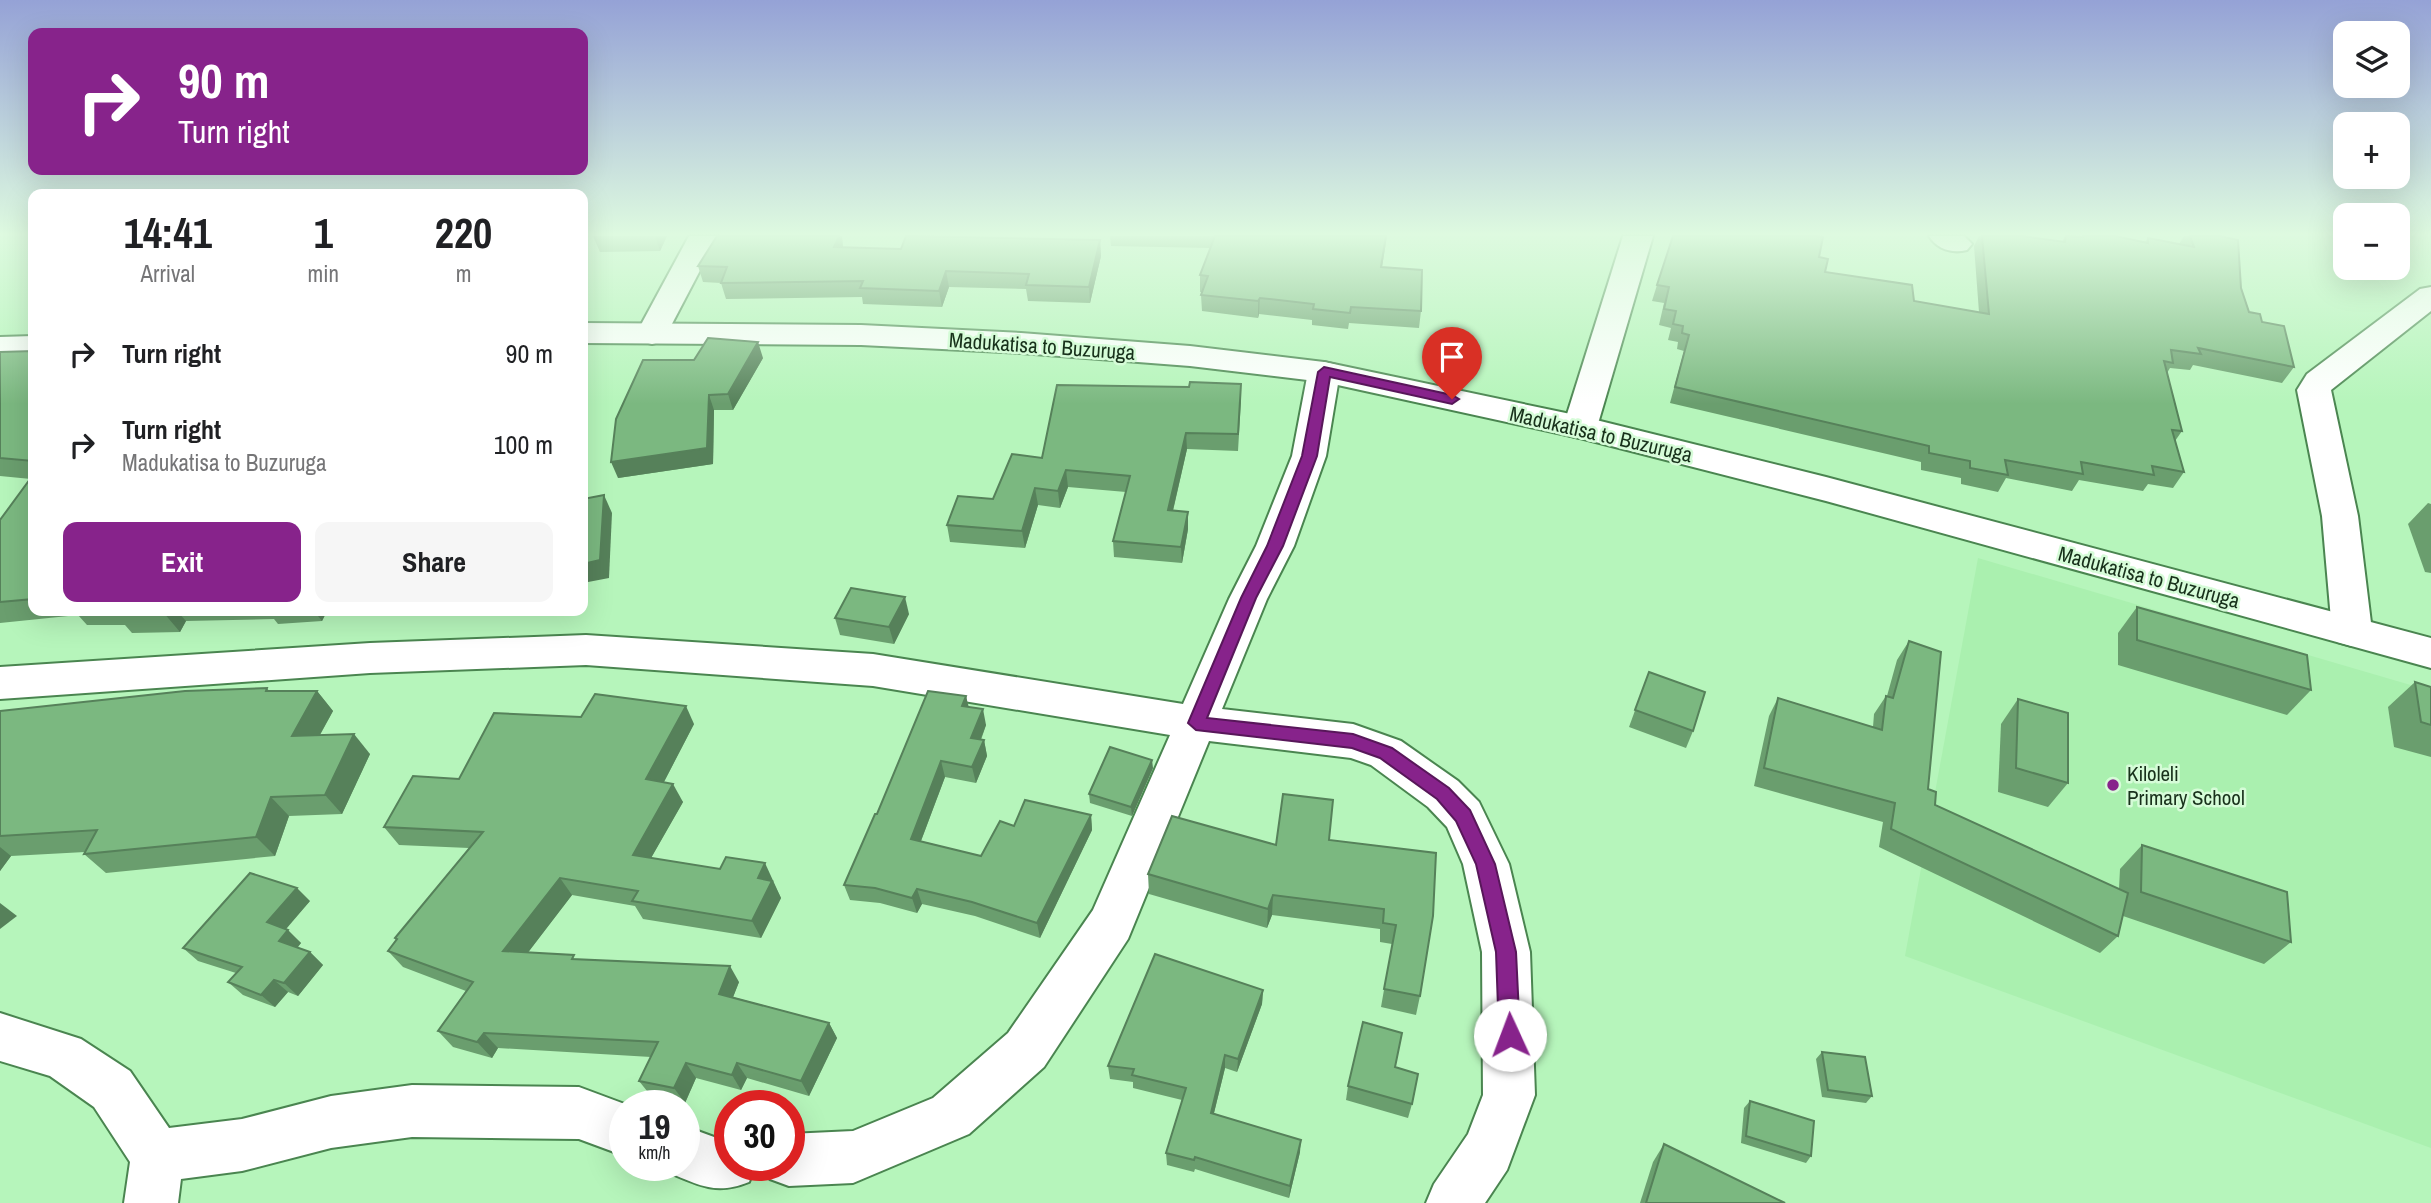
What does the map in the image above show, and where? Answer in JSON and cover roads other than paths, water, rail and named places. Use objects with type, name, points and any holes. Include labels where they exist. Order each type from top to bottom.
[{"type":"street","points":[[652,334],[674,292]]},
{"type":"street","points":[[1580,427],[1621,292]]},
{"type":"street","points":[[2352,631],[2340,516],[2314,390],[2319,381],[2431,296]]},
{"type":"street","name":"Madukatisa to Buzuruga","points":[[588,333],[861,335],[1021,343],[1190,356],[1324,372],[1580,427],[1826,489],[2431,653]]},
{"type":"street","points":[[0,347],[28,346]]},
{"type":"street","points":[[805,1159],[853,1157],[951,1116],[1026,1050],[1111,924],[1248,598],[1275,546],[1309,456],[1324,372]]},
{"type":"street","points":[[0,684],[370,658],[586,650],[873,670],[1196,723],[1353,741],[1386,753],[1443,794],[1463,816],[1486,864],[1506,952],[1509,1095],[1488,1151],[1453,1203]]},
{"type":"street","points":[[0,1037],[63,1056],[111,1089],[154,1179],[242,1145],[331,1122],[412,1111],[579,1114],[609,1124]]},
{"type":"place","name":"Kiloleli Primary School","points":[[2113,785]]}]
